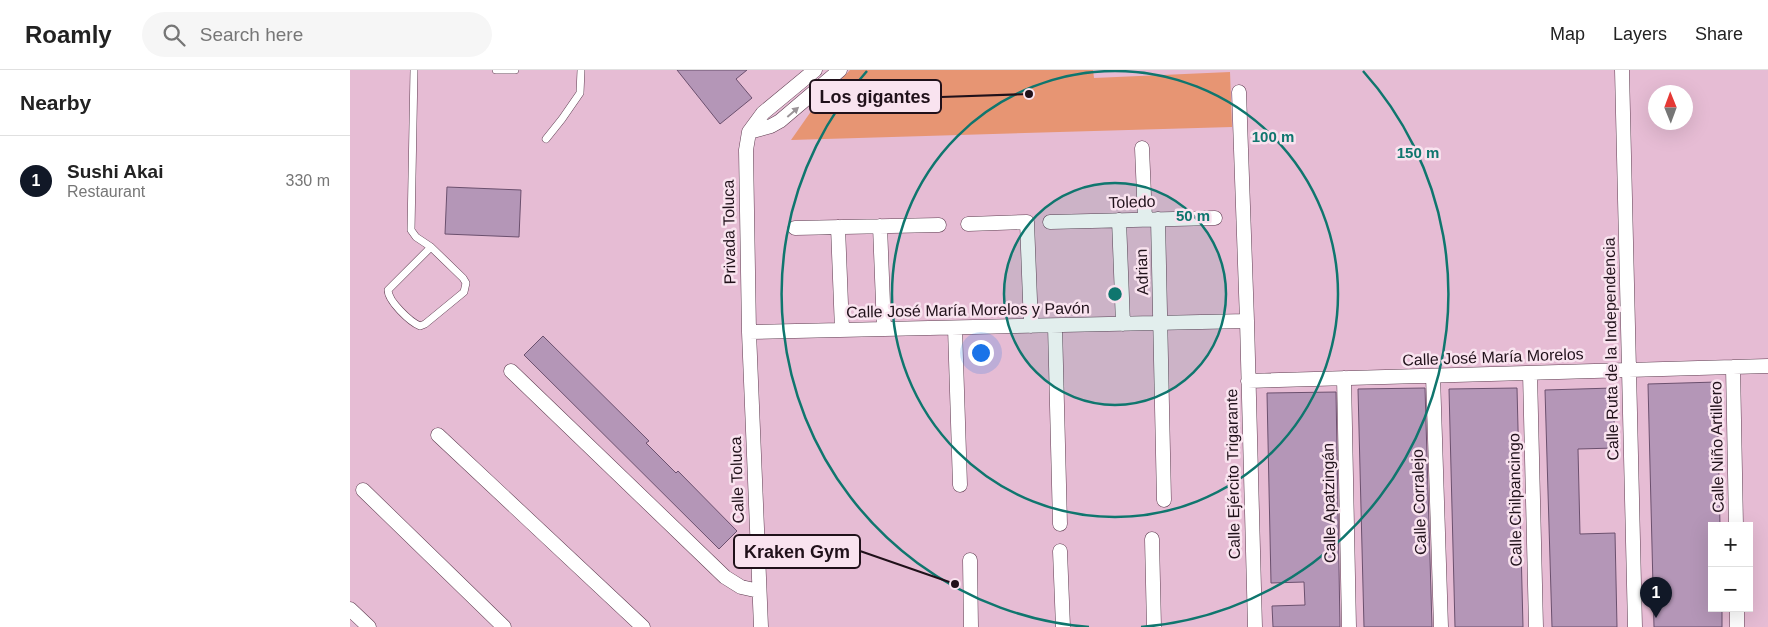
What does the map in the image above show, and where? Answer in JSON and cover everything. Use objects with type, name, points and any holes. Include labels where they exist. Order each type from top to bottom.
[{"type":"street","name":"Privada Toluca","points":[[749,332],[745,162],[750,132],[763,113],[816,70]]},
{"type":"street","points":[[750,132],[780,122],[840,70]]},
{"type":"street","name":"Calle Ruta de la Independencia","points":[[1622,70],[1635,627]]},
{"type":"street","name":"Calle Ejército Trigarante","points":[[1238,92],[1247,321],[1255,627]]},
{"type":"street","name":"Adrian","points":[[1142,148],[1161,324],[1164,500]]},
{"type":"street","name":"Toledo","points":[[1050,222],[1216,218]]},
{"type":"street","points":[[1119,220],[1123,324]]},
{"type":"street","points":[[968,224],[1027,222],[1032,326]]},
{"type":"street","points":[[795,228],[939,225]]},
{"type":"street","points":[[880,226],[884,329]]},
{"type":"street","points":[[838,227],[842,330]]},
{"type":"street","name":"Calle José María Morelos y Pavón","points":[[749,332],[1247,321]]},
{"type":"street","points":[[1055,326],[1060,524]]},
{"type":"street","points":[[955,328],[960,485]]},
{"type":"street","name":"Calle Toluca","points":[[749,332],[760,627]]},
{"type":"street","name":"Calle José María Morelos","points":[[1248,381],[1768,366]]},
{"type":"street","name":"Calle Niño Artillero","points":[[1733,367],[1736,522]]},
{"type":"street","points":[[511,371],[725,577],[742,587],[759,591]]},
{"type":"street","name":"Calle Chilpancingo","points":[[1530,373],[1536,627]]},
{"type":"street","name":"Calle Corralejo","points":[[1433,376],[1441,627]]},
{"type":"street","name":"Calle Apatzingán","points":[[1344,378],[1349,627]]},
{"type":"street","points":[[438,435],[643,627]]},
{"type":"street","points":[[363,490],[504,627]]},
{"type":"street","points":[[1152,539],[1154,627]]},
{"type":"street","points":[[1060,551],[1063,627]]},
{"type":"street","points":[[970,560],[971,627]]},
{"type":"street","points":[[350,608],[369,627]]},
{"type":"street","points":[[1737,612],[1737,627]]},
{"type":"lane","points":[[414,70],[412,230],[416,237],[431,247],[463,278],[466,287],[464,292],[420,326],[410,320],[389,296],[388,290],[431,247]]},
{"type":"lane","points":[[496,70],[515,70]]},
{"type":"lane","points":[[546,139],[580,93],[581,70]]},
{"type":"shaded area","points":[[850,70],[1093,70],[1094,78],[1230,72],[1232,127],[791,140],[812,110]]},
{"type":"building","points":[[677,70],[747,70],[736,79],[752,98],[720,124]]},
{"type":"building","points":[[447,187],[521,190],[519,237],[445,234]]},
{"type":"building","points":[[543,336],[649,441],[646,443],[676,473],[678,471],[737,531],[719,549],[524,355]]},
{"type":"building","points":[[1717,382],[1720,522],[1708,522],[1708,612],[1722,612],[1722,627],[1654,627],[1648,384]]},
{"type":"building","points":[[1425,388],[1432,627],[1364,627],[1358,389]]},
{"type":"building","points":[[1517,388],[1523,627],[1455,627],[1449,389]]},
{"type":"building","points":[[1613,388],[1615,448],[1578,449],[1580,534],[1615,533],[1617,627],[1552,627],[1545,390]]},
{"type":"building","points":[[1336,392],[1340,627],[1273,627],[1272,606],[1305,605],[1304,582],[1271,583],[1267,393]]},
{"type":"place","name":"Los gigantes","points":[[1029,94]]},
{"type":"place","name":"Kraken Gym","points":[[955,584]]},
{"type":"place","name":"Sushi Akai","points":[[1656,618]]}]
